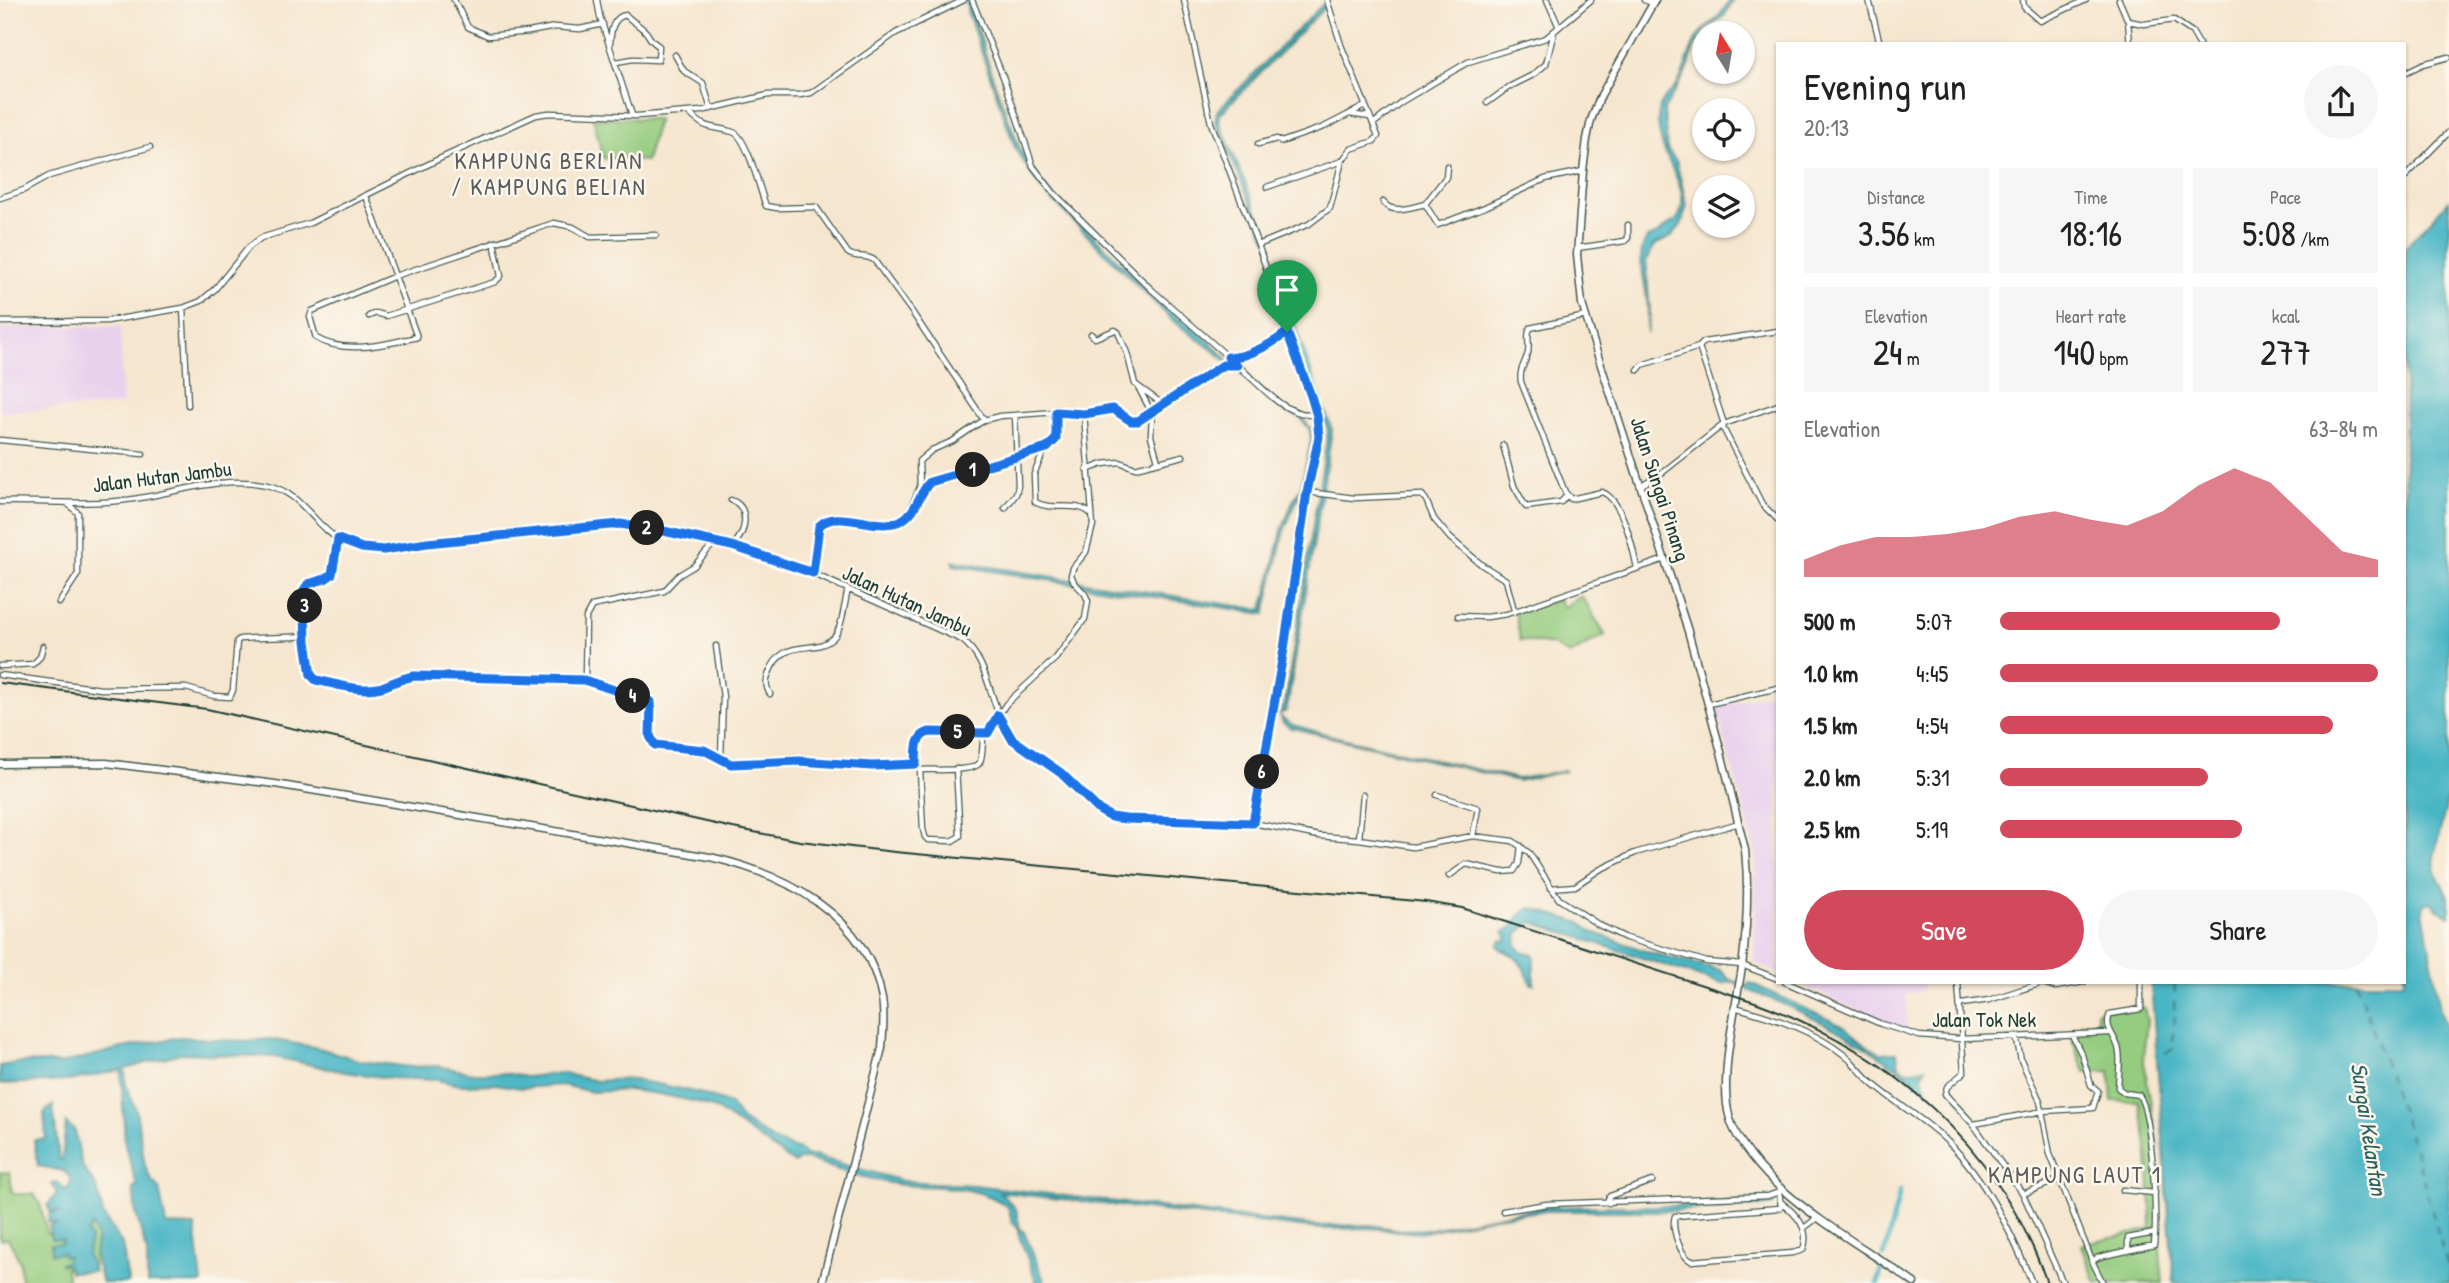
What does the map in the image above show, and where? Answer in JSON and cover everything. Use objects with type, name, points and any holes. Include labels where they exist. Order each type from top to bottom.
[{"type":"street","points":[[453,0],[468,27],[488,36],[555,27],[580,29],[603,24]]},
{"type":"street","points":[[597,0],[632,116]]},
{"type":"street","points":[[0,322],[107,321],[183,308],[201,302],[215,289],[248,247],[261,237],[310,223],[439,159],[536,115],[549,113],[632,116],[688,112],[768,95],[811,93],[896,33],[964,0]]},
{"type":"street","points":[[972,0],[1004,79],[1033,166],[1053,192],[1151,289],[1282,407],[1299,414],[1317,416]]},
{"type":"street","points":[[1184,0],[1211,124],[1258,245],[1317,416],[1319,437],[1307,492],[1284,649],[1253,823]]},
{"type":"street","points":[[1258,245],[1308,224],[1330,208],[1342,161],[1351,149],[1374,141],[1378,136],[1341,46],[1326,0]]},
{"type":"street","points":[[1487,103],[1546,64],[1556,30],[1547,0]]},
{"type":"street","points":[[1373,124],[1401,102],[1468,62],[1541,41],[1591,0]]},
{"type":"street","points":[[1643,0],[1654,2]]},
{"type":"street","points":[[1870,0],[1880,42]]},
{"type":"street","points":[[2023,0],[2024,7],[2040,22],[2085,0]]},
{"type":"street","points":[[2119,0],[2128,21],[2130,42]]},
{"type":"street","name":"Jalan Sungai Pinang","points":[[1654,2],[1601,95],[1591,120],[1583,171],[1577,248],[1579,283],[1586,316],[1709,704],[1739,823],[1747,870],[1746,932],[1727,1084],[1729,1118],[1745,1147],[1781,1191],[1914,1283]]},
{"type":"street","points":[[610,43],[613,25],[618,18],[626,15],[646,31],[650,41],[659,47],[658,60],[633,59],[616,62]]},
{"type":"street","points":[[2128,21],[2144,24],[2174,20],[2192,32],[2198,42]]},
{"type":"street","points":[[675,55],[684,71],[703,83],[711,109]]},
{"type":"street","points":[[2406,72],[2449,57]]},
{"type":"street","points":[[1258,144],[1277,139],[1281,142],[1324,127],[1365,106]]},
{"type":"street","points":[[688,112],[704,126],[732,131],[739,135],[756,173],[766,206],[816,207],[848,253],[874,260],[984,420]]},
{"type":"street","points":[[1348,114],[1370,117]]},
{"type":"street","points":[[2406,176],[2449,132]]},
{"type":"street","points":[[0,198],[24,190],[48,176],[150,147]]},
{"type":"street","points":[[1267,187],[1342,161]]},
{"type":"street","points":[[1383,202],[1392,209],[1425,204],[1446,177],[1447,166]]},
{"type":"street","points":[[1425,204],[1438,225],[1545,179],[1583,171]]},
{"type":"street","points":[[366,196],[395,276],[407,309],[417,337],[364,346],[343,346],[320,341],[314,335],[310,317],[313,312],[395,276],[554,223],[566,223],[590,237],[656,235]]},
{"type":"street","points":[[1577,248],[1622,243],[1628,238],[1628,225]]},
{"type":"street","points":[[369,316],[376,313],[386,316],[495,282],[501,276],[494,242]]},
{"type":"street","points":[[183,308],[188,405]]},
{"type":"street","points":[[1586,316],[1531,328],[1528,334],[1529,350],[1520,369],[1523,393],[1567,495],[1571,499],[1602,492],[1610,496],[1622,515],[1637,568]]},
{"type":"street","points":[[1091,334],[1094,338],[1115,330],[1118,332],[1127,353],[1133,382],[1152,413],[1151,436],[1158,461]]},
{"type":"street","points":[[1638,370],[1642,365],[1699,347],[1704,342],[1776,331]]},
{"type":"street","points":[[1228,357],[1240,357],[1287,332]]},
{"type":"street","points":[[1699,347],[1723,428],[1762,504],[1776,518]]},
{"type":"street","points":[[907,516],[920,487],[919,461],[932,450],[953,442],[984,420],[1056,412],[1084,414],[1113,409],[1134,422],[1227,363],[1236,364]]},
{"type":"street","points":[[1138,387],[1164,405]]},
{"type":"street","points":[[1640,485],[1663,472],[1724,424],[1776,406]]},
{"type":"street","points":[[1056,412],[1056,439],[1045,450],[1034,474],[1035,502],[1046,506],[1079,507],[1092,514]]},
{"type":"street","points":[[956,769],[960,836],[952,841],[928,840],[925,837],[920,770],[916,764],[918,739],[921,734],[988,733],[998,715],[1024,686],[1056,658],[1085,619],[1088,601],[1073,579],[1073,568],[1083,558],[1091,540],[1092,514],[1084,414]]},
{"type":"street","points":[[1005,508],[1016,494],[1018,486],[1016,415]]},
{"type":"street","points":[[0,440],[143,454]]},
{"type":"street","points":[[1503,445],[1514,486],[1526,506],[1561,502],[1567,495]]},
{"type":"street","points":[[813,573],[819,526],[822,522],[838,518],[883,524],[900,521],[920,501],[930,482],[1045,450]]},
{"type":"street","points":[[1087,470],[1120,462],[1133,468],[1183,456]]},
{"type":"street","name":"Jalan Hutan Jambu","points":[[0,502],[119,501],[232,482],[281,489],[338,539],[362,548],[384,550],[427,543],[620,524],[715,542],[813,573],[942,630],[970,646],[980,661],[998,715],[1012,739],[1061,773],[1099,810],[1111,817],[1253,823],[1319,836],[1413,847],[1473,836],[1513,841],[1521,845]]},
{"type":"street","points":[[1307,492],[1353,498],[1422,495],[1434,519],[1450,538],[1482,565],[1506,580],[1514,610]]},
{"type":"street","points":[[731,500],[741,509],[745,526],[743,535],[732,546]]},
{"type":"street","points":[[59,603],[78,574],[78,513],[66,502]]},
{"type":"street","points":[[338,539],[332,574],[305,587],[306,636],[313,677],[365,690],[414,676],[584,680],[649,700],[652,706],[650,736],[655,745],[704,750],[731,764],[799,761],[872,766],[916,764]]},
{"type":"street","points":[[584,680],[586,617],[592,606],[664,591],[679,575],[694,566],[715,542]]},
{"type":"street","points":[[1458,616],[1487,617],[1514,610],[1580,590],[1665,559]]},
{"type":"street","points":[[770,694],[766,688],[767,678],[782,654],[822,643],[835,635],[848,590]]},
{"type":"street","points":[[0,675],[110,689],[180,688],[230,697],[237,641],[267,636],[280,639],[306,636]]},
{"type":"street","points":[[0,666],[33,664],[40,657],[43,646]]},
{"type":"street","points":[[716,646],[723,697],[721,759]]},
{"type":"street","points":[[1709,704],[1776,688]]},
{"type":"street","points":[[920,770],[977,767],[980,763],[984,733]]},
{"type":"street","points":[[0,764],[106,764],[275,784],[686,852],[756,870],[810,896],[829,908],[842,921],[863,951],[882,999],[882,1048],[822,1283]]},
{"type":"street","points":[[1359,839],[1363,795]]},
{"type":"street","points":[[1437,795],[1478,808],[1473,836]]},
{"type":"street","points":[[1551,888],[1574,886],[1599,870],[1635,853],[1739,823]]},
{"type":"street","points":[[1521,845],[1551,888],[1567,904],[1599,925],[1626,938],[1707,962],[1742,965],[1776,978]]},
{"type":"street","points":[[1449,876],[1466,864],[1501,872],[1514,871],[1519,863],[1521,845]]},
{"type":"street","name":"Jalan Tok Nek","points":[[1790,984],[1897,1030],[1919,1036],[1961,1039],[2109,1033]]},
{"type":"street","points":[[1958,984],[1962,1004],[1964,1072],[1947,1087],[1945,1094],[1973,1124],[2023,1194],[2063,1283]]},
{"type":"street","points":[[1962,1004],[1989,1000],[2039,984]]},
{"type":"street","points":[[2045,984],[2055,987],[2072,984]]},
{"type":"street","points":[[2092,1261],[2099,1257],[2154,1245],[2155,1193],[2150,1139],[2139,1095],[2125,1093],[2118,1088],[2120,1053],[2109,1033],[2108,1017],[2110,1014],[2141,1009],[2141,984]]},
{"type":"street","points":[[1735,1004],[1824,1041],[1850,1061],[1871,1083],[1950,1144],[1975,1176],[2000,1216],[2032,1283]]},
{"type":"street","points":[[1973,1124],[2043,1111],[2093,1108],[2098,1091],[2091,1085],[2082,1055],[2072,1035]]},
{"type":"street","points":[[2016,1036],[2021,1060],[2043,1111],[2050,1154],[2102,1283]]},
{"type":"street","points":[[2023,1194],[2060,1179]]},
{"type":"street","points":[[1609,1203],[1609,1197],[1612,1195],[1652,1181]]},
{"type":"street","points":[[2123,1190],[2155,1193]]},
{"type":"street","points":[[1503,1211],[1547,1204],[1768,1196],[1781,1191],[1781,1202],[1781,1208],[1675,1216],[1674,1227],[1685,1257],[1691,1261],[1800,1251],[1805,1248],[1804,1228],[1794,1212],[1781,1202]]},
{"type":"street","points":[[1804,1228],[1818,1217]]},
{"type":"street","points":[[2128,1251],[2127,1238],[2155,1233]]},
{"type":"shaded area","points":[[121,326],[122,405],[0,412],[0,328]]},
{"type":"shaded area","points":[[1776,692],[1776,973],[1754,962],[1756,854],[1716,707]]},
{"type":"shaded area","points":[[1800,984],[1923,984],[1923,991],[1906,994],[1907,1030],[1880,1021]]},
{"type":"green space","points":[[593,118],[658,119],[646,161],[603,158]]},
{"type":"green space","points":[[1582,596],[1605,635],[1569,655],[1553,645],[1520,640],[1515,612],[1559,600],[1562,606],[1567,606]]},
{"type":"green space","points":[[2144,1007],[2147,1021],[2143,1058],[2158,1144],[2155,1154],[2160,1199],[2159,1239],[2163,1283],[2096,1283],[2081,1245],[2151,1229],[2147,1149],[2139,1101],[2112,1101],[2110,1071],[2085,1072],[2069,1032],[2081,1031],[2081,1023],[2097,1021],[2097,1010]]},
{"type":"green space","points":[[79,1153],[82,1166],[97,1188],[103,1215],[122,1244],[128,1283],[102,1283],[94,1257],[93,1270],[76,1272],[65,1268],[69,1283],[21,1283],[20,1262],[8,1238],[0,1240],[0,1172],[10,1173],[12,1192],[34,1194],[40,1204],[47,1233],[54,1236],[66,1235],[79,1168]]},
{"type":"water","points":[[1730,0],[1734,0],[1724,16],[1714,21]]},
{"type":"water","points":[[1325,2],[1326,6],[1220,114],[1219,121],[1268,237],[1266,239],[1215,121],[1217,111]]},
{"type":"water","points":[[968,6],[972,10],[995,84],[1020,149],[1043,186],[1173,314],[1199,332],[1283,410],[1302,416],[1311,430],[1312,440],[1302,488],[1284,531],[1265,614],[953,565],[953,561],[1263,610],[1282,530],[1301,487],[1311,440],[1310,430],[1300,417],[1283,411],[1218,354],[1172,320],[1041,189],[1016,150],[967,11]]},
{"type":"water","points":[[1692,48],[1689,67],[1664,110],[1667,149],[1676,161],[1687,206],[1681,225],[1671,237],[1655,245],[1646,261],[1650,312],[1647,333],[1648,308],[1641,260],[1643,245],[1647,238],[1660,233],[1675,221],[1682,207],[1681,190],[1664,149],[1658,121],[1663,100],[1674,89]]},
{"type":"water","name":"Sungai Kelantan","points":[[2449,200],[2449,794],[2434,856],[2435,871],[2449,898],[2449,916],[2432,902],[2424,904],[2423,910],[2440,1009],[2449,1036],[2449,1283],[2174,1283],[2151,984],[2406,984],[2406,247]]},
{"type":"water","points":[[1289,309],[1332,430],[1288,703],[1286,711],[1280,714],[1285,703],[1328,431],[1285,311]]},
{"type":"water","points":[[1281,717],[1293,725],[1337,737],[1518,779],[1566,771],[1518,781],[1292,728],[1283,723]]},
{"type":"water","points":[[1531,908],[1581,923],[1590,931],[1648,952],[1720,970],[1730,980],[1747,985],[1750,983],[1845,1027],[1880,1053],[1897,1053],[1899,1066],[1906,1071],[1925,1068],[1922,1076],[1928,1091],[1842,1033],[1748,990],[1747,987],[1730,982],[1722,984],[1532,922],[1518,933],[1517,945],[1520,950],[1534,955],[1534,984],[1531,984],[1520,963],[1498,945],[1501,940],[1506,941],[1507,935],[1504,932],[1514,926],[1522,913]]},
{"type":"water","points":[[179,1037],[244,1041],[270,1039],[319,1048],[362,1061],[411,1067],[438,1066],[473,1073],[504,1073],[526,1077],[561,1073],[597,1081],[626,1079],[658,1084],[699,1093],[730,1104],[741,1119],[775,1141],[802,1151],[805,1156],[814,1156],[903,1181],[973,1185],[1318,1226],[1371,1225],[1401,1230],[1431,1229],[1541,1207],[1672,1206],[1772,1199],[1773,1205],[1669,1211],[1541,1211],[1494,1217],[1420,1233],[1370,1228],[1317,1229],[1000,1192],[1016,1209],[1020,1229],[1024,1232],[1045,1283],[1037,1283],[1008,1207],[996,1200],[984,1194],[958,1188],[881,1181],[806,1159],[794,1163],[718,1110],[697,1102],[629,1090],[592,1092],[562,1085],[521,1088],[496,1084],[460,1085],[438,1080],[390,1078],[345,1072],[275,1057],[181,1053],[125,1069],[126,1085],[136,1110],[145,1166],[151,1180],[159,1188],[166,1225],[195,1226],[202,1283],[147,1283],[147,1252],[136,1214],[133,1187],[137,1186],[125,1145],[121,1070],[69,1081],[0,1084],[0,1066],[16,1063],[60,1064]]},
{"type":"water","points":[[53,1105],[59,1159],[62,1160],[66,1123],[75,1131],[82,1166],[97,1188],[103,1215],[122,1244],[128,1283],[102,1283],[94,1253],[97,1237],[92,1225],[87,1233],[90,1238],[87,1256],[94,1271],[70,1272],[68,1266],[59,1264],[66,1262],[68,1256],[64,1257],[63,1253],[51,1254],[51,1244],[61,1244],[63,1240],[51,1239],[49,1226],[58,1225],[48,1222],[50,1213],[61,1212],[50,1211],[47,1206],[57,1193],[52,1184],[57,1182],[65,1190],[70,1186],[70,1178],[64,1171],[38,1166],[34,1140],[46,1139],[44,1113]]},
{"type":"waterway","points":[[967,2],[968,6]]},
{"type":"waterway","points":[[1884,1256],[1900,1191]]},
{"type":"waterway","points":[[1878,1283],[1882,1266]]},
{"type":"ferry route","points":[[2166,1053],[2173,1049],[2175,984]]},
{"type":"ferry route","points":[[2357,984],[2416,1154],[2449,1271]]},
{"type":"railway","points":[[0,683],[207,709],[800,841],[1426,902],[1462,908],[1755,1002],[1804,1022],[1851,1047],[1894,1076],[1934,1109],[1969,1146],[2000,1188],[2026,1233],[2047,1283]]},
{"type":"district","name":"KAMPUNG BERLIAN / KAMPUNG BELIAN","points":[[549,174]]},
{"type":"district","name":"KAMPUNG LAUT 1","points":[[2075,1175]]},
{"type":"route","points":[[1287,332],[1311,396],[1319,437],[1307,492],[1284,649],[1253,823],[1111,817],[1099,810],[1061,773],[1012,739],[998,715],[988,733],[921,734],[918,739],[916,764],[906,766],[799,761],[731,764],[704,750],[655,745],[650,736],[651,702],[599,683],[584,680],[414,676],[365,690],[316,680],[311,675],[306,641],[304,590],[308,584],[332,574],[338,539],[362,548],[384,550],[427,543],[620,524],[732,546],[813,573],[819,526],[827,519],[838,518],[873,524],[900,521],[914,509],[930,482],[1045,450],[1051,446],[1057,433],[1056,412],[1084,414],[1113,409],[1131,421],[1138,421],[1223,365],[1237,365],[1228,357],[1240,357],[1287,332]]}]
